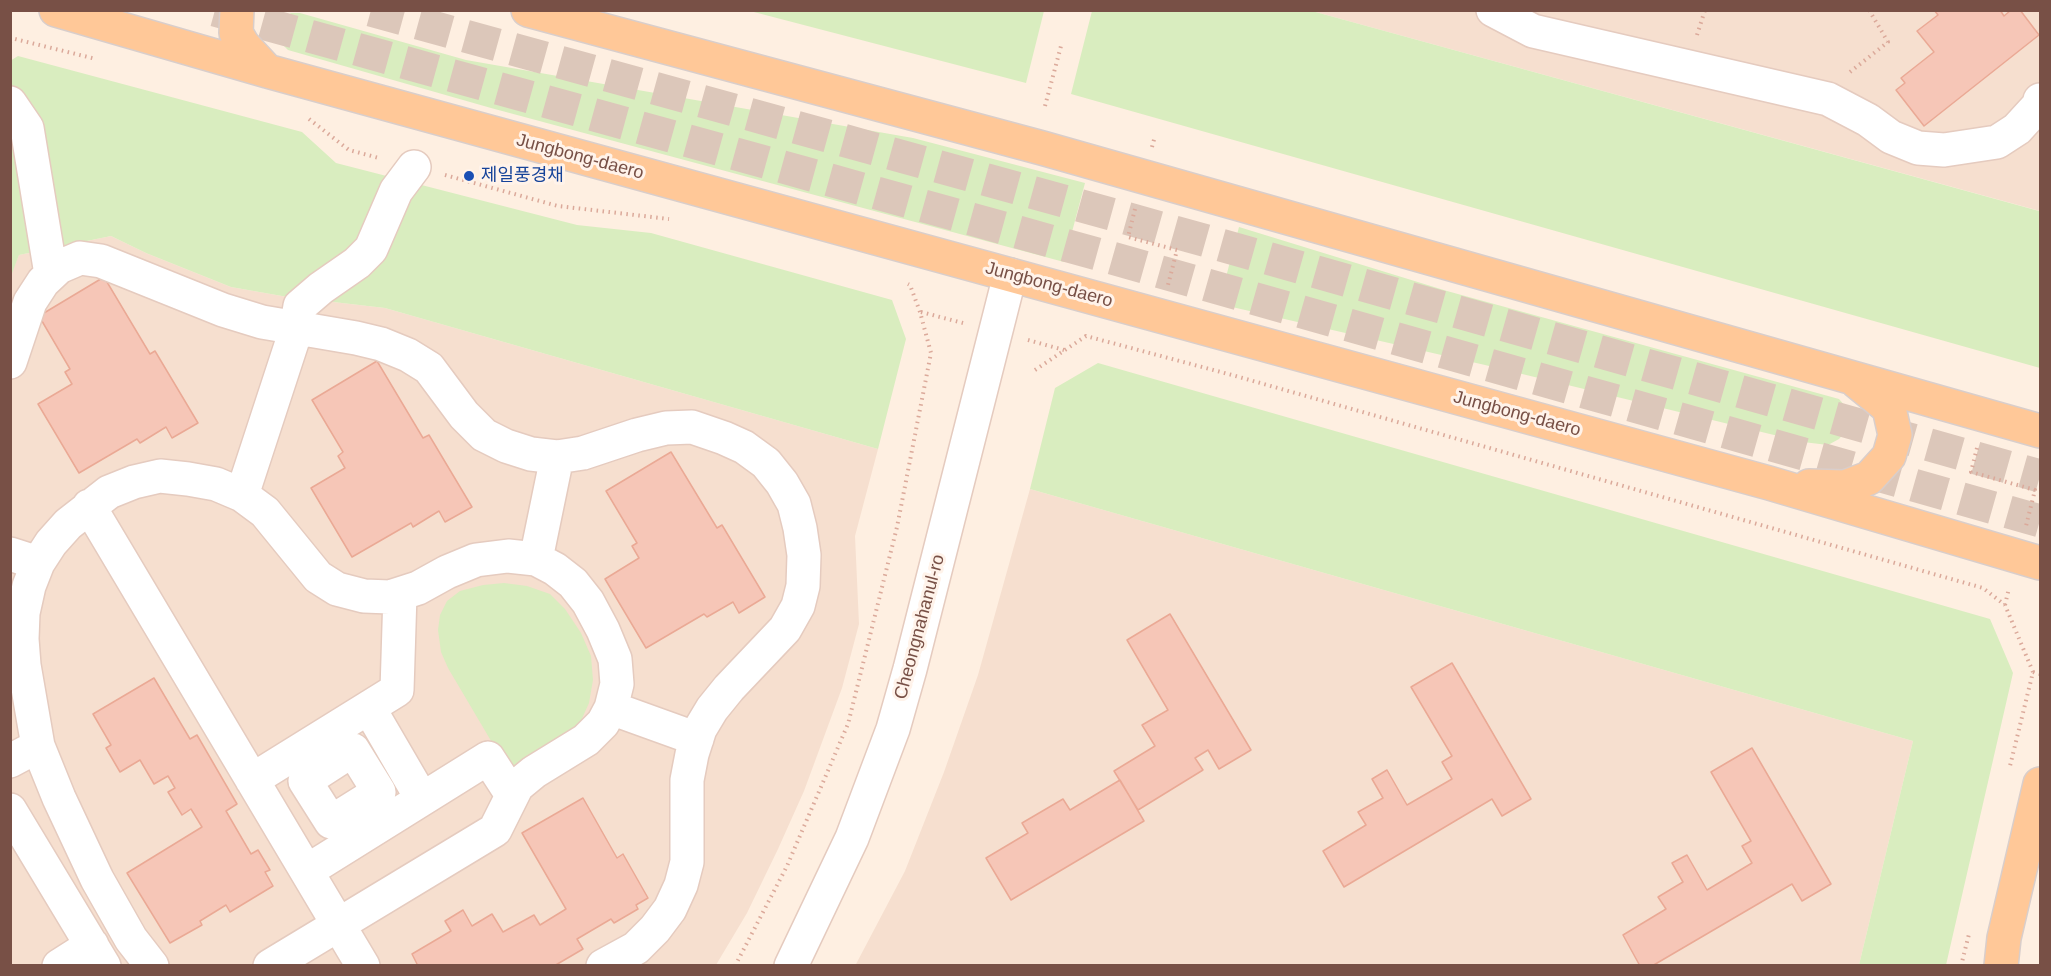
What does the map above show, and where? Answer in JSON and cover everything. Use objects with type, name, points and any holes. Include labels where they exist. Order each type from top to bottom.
[{"type":"main road","name":"Jungbong-daero","points":[[56,10],[267,71],[1769,483],[2040,563]]},
{"type":"main road","points":[[237,10],[236,33],[243,45],[267,71]]},
{"type":"main road","points":[[528,10],[1042,148],[2040,431]]},
{"type":"main road","points":[[1769,483],[1822,488],[1845,487],[1869,478],[1889,456],[1895,435],[1889,408],[1850,376]]},
{"type":"main road","points":[[2001,966],[2004,938],[2040,784]]},
{"type":"street","points":[[1493,10],[1533,31],[1819,96],[1868,120],[1891,137],[1918,148],[1944,150],[1997,142],[2017,129],[2039,105],[2040,100]]},
{"type":"street","points":[[10,103],[27,128],[51,274]]},
{"type":"street","points":[[242,495],[297,330],[300,306],[357,263],[371,249],[396,191],[414,167]]},
{"type":"street","points":[[10,362],[30,302],[51,274],[59,267],[80,258],[101,261],[223,310],[262,322],[297,330],[356,338],[381,344],[408,355],[429,368],[464,415],[484,435],[506,446],[531,454],[557,457],[583,453],[666,428],[692,427],[744,447],[766,463],[782,483],[794,504],[804,555],[803,586],[798,606],[785,629],[712,709],[697,739],[687,780],[687,862],[681,885],[670,909],[655,929],[636,948],[603,966]]},
{"type":"street","name":"Cheongnahanul-ro","points":[[791,966],[852,838],[893,729],[1010,274]]},
{"type":"street","points":[[536,559],[557,457]]},
{"type":"street","points":[[152,966],[132,939],[97,879],[63,808],[24,754],[22,639],[23,613],[29,586],[25,559],[51,543],[68,524],[109,492],[134,482],[160,476],[216,484],[242,495],[265,513],[318,577],[337,589],[364,596],[390,597],[400,594],[418,588],[447,572],[476,560],[508,556],[536,559],[555,569],[573,583],[588,602],[615,659],[617,684],[611,708],[603,723],[586,740],[534,772],[517,786],[495,830],[270,966]]},
{"type":"street","points":[[89,506],[363,966]]},
{"type":"street","points":[[400,594],[397,690],[369,708],[319,755],[305,781],[331,822],[361,821],[422,799],[488,758],[512,795]]},
{"type":"street","points":[[369,708],[422,799]]},
{"type":"street","points":[[611,708],[697,739]]},
{"type":"street","points":[[252,780],[319,755],[353,750],[379,792],[361,821],[306,872]]},
{"type":"street","points":[[365,770],[394,752]]},
{"type":"street","points":[[281,829],[320,805]]},
{"type":"street","points":[[14,823],[98,956],[59,966]]},
{"type":"path","points":[[1819,96],[1888,42],[1869,10]]},
{"type":"path","points":[[10,42],[15,39],[99,60]]},
{"type":"path","points":[[1045,106],[1061,46]]},
{"type":"path","points":[[307,117],[349,150],[558,206],[678,221]]},
{"type":"path","points":[[1135,208],[1128,237],[1177,250],[1167,290]]},
{"type":"path","points":[[735,966],[787,866],[848,724],[897,527],[931,353],[910,285],[899,282]]},
{"type":"path","points":[[1035,370],[1086,336],[1232,375],[1983,588],[2005,605],[2033,672],[2008,774]]},
{"type":"path","points":[[1978,445],[1971,472],[2035,490],[2028,518]]},
{"type":"path","points":[[2033,672],[2040,674]]},
{"type":"path","points":[[1961,966],[1969,932]]},
{"type":"shaded area","points":[[1312,11],[2040,11],[2040,211]]},
{"type":"shaded area","points":[[111,236],[146,253],[231,287],[282,296],[385,308],[878,449],[855,536],[859,624],[842,688],[804,791],[778,849],[747,913],[716,965],[11,965],[10,276],[19,255]]},
{"type":"shaded area","points":[[1030,489],[1913,741],[1859,965],[855,966],[905,871],[944,772],[978,675]]},
{"type":"green space","points":[[750,11],[1044,11],[1026,83]]},
{"type":"green space","points":[[1092,11],[1312,11],[2039,211],[2040,208],[2040,368],[1071,94]]},
{"type":"green space","points":[[291,13],[300,13],[466,60],[913,138],[1085,183],[1064,262],[491,108],[288,50],[281,43],[278,33],[284,18]]},
{"type":"green space","points":[[18,56],[302,132],[336,163],[577,225],[651,233],[892,300],[906,339],[878,449],[385,308],[282,296],[231,287],[146,253],[111,236],[19,255],[11,276],[10,61]]},
{"type":"green space","points":[[1239,227],[1447,291],[1839,399],[1846,407],[1850,417],[1846,431],[1839,439],[1828,445],[1803,442],[1485,365],[1219,304]]},
{"type":"green space","points":[[1098,363],[1990,619],[2013,673],[1946,965],[1859,965],[1913,741],[1030,489],[1055,388]]},
{"type":"green space","points":[[504,583],[527,586],[550,594],[565,609],[581,633],[591,656],[593,680],[589,703],[580,723],[567,739],[510,773],[448,668],[441,652],[438,630],[440,615],[447,601],[460,591]]},
{"type":"building","points":[[1934,10],[2000,10],[2004,16],[2011,10],[2020,10],[2039,35],[1924,126],[1896,90],[1905,83],[1901,78],[1934,52],[1917,31],[1938,15]]},
{"type":"building","points":[[104,277],[150,354],[155,351],[198,423],[172,438],[166,427],[140,443],[137,439],[79,473],[38,404],[72,384],[65,372],[70,369],[39,316]]},
{"type":"building","points":[[377,361],[423,438],[429,435],[472,507],[445,522],[439,511],[413,527],[411,523],[352,557],[311,488],[345,468],[338,456],[343,452],[312,400]]},
{"type":"building","points":[[671,452],[717,528],[722,525],[765,597],[739,613],[733,602],[707,617],[704,614],[646,648],[605,579],[639,558],[632,546],[637,543],[606,491]]},
{"type":"building","points":[[1170,614],[1251,750],[1219,769],[1208,750],[1195,758],[1203,770],[1138,810],[1114,771],[1155,746],[1142,725],[1168,710],[1127,640]]},
{"type":"building","points":[[1452,663],[1531,799],[1502,816],[1492,799],[1344,887],[1323,851],[1366,825],[1358,812],[1383,798],[1372,779],[1387,770],[1407,805],[1452,779],[1442,762],[1452,756],[1411,687]]},
{"type":"building","points":[[154,678],[190,739],[197,735],[237,804],[226,811],[251,854],[258,850],[270,870],[265,872],[273,886],[230,912],[226,905],[200,921],[202,925],[170,943],[127,873],[202,827],[191,809],[182,815],[168,792],[175,788],[168,776],[154,784],[140,760],[120,772],[106,748],[111,745],[93,714]]},
{"type":"building","points":[[1752,748],[1831,884],[1802,901],[1792,884],[1652,966],[1640,966],[1623,935],[1666,909],[1658,897],[1683,882],[1672,863],[1687,855],[1707,890],[1752,863],[1742,846],[1751,841],[1711,772]]},
{"type":"building","points":[[1120,780],[1144,821],[1011,900],[986,858],[1028,833],[1022,823],[1063,799],[1070,810]]},
{"type":"building","points":[[583,798],[617,858],[623,854],[648,898],[636,905],[638,909],[614,923],[611,919],[577,939],[583,949],[554,966],[418,966],[412,954],[451,931],[445,921],[463,910],[472,926],[492,914],[503,932],[534,915],[540,925],[566,909],[522,833]]},
{"type":"tunnel","points":[[215,10],[1101,255],[2040,521]]},
{"type":"tunnel","points":[[371,10],[1118,216],[2040,476]]},
{"type":"place","name":"제일풍경채","points":[[469,176]]}]
